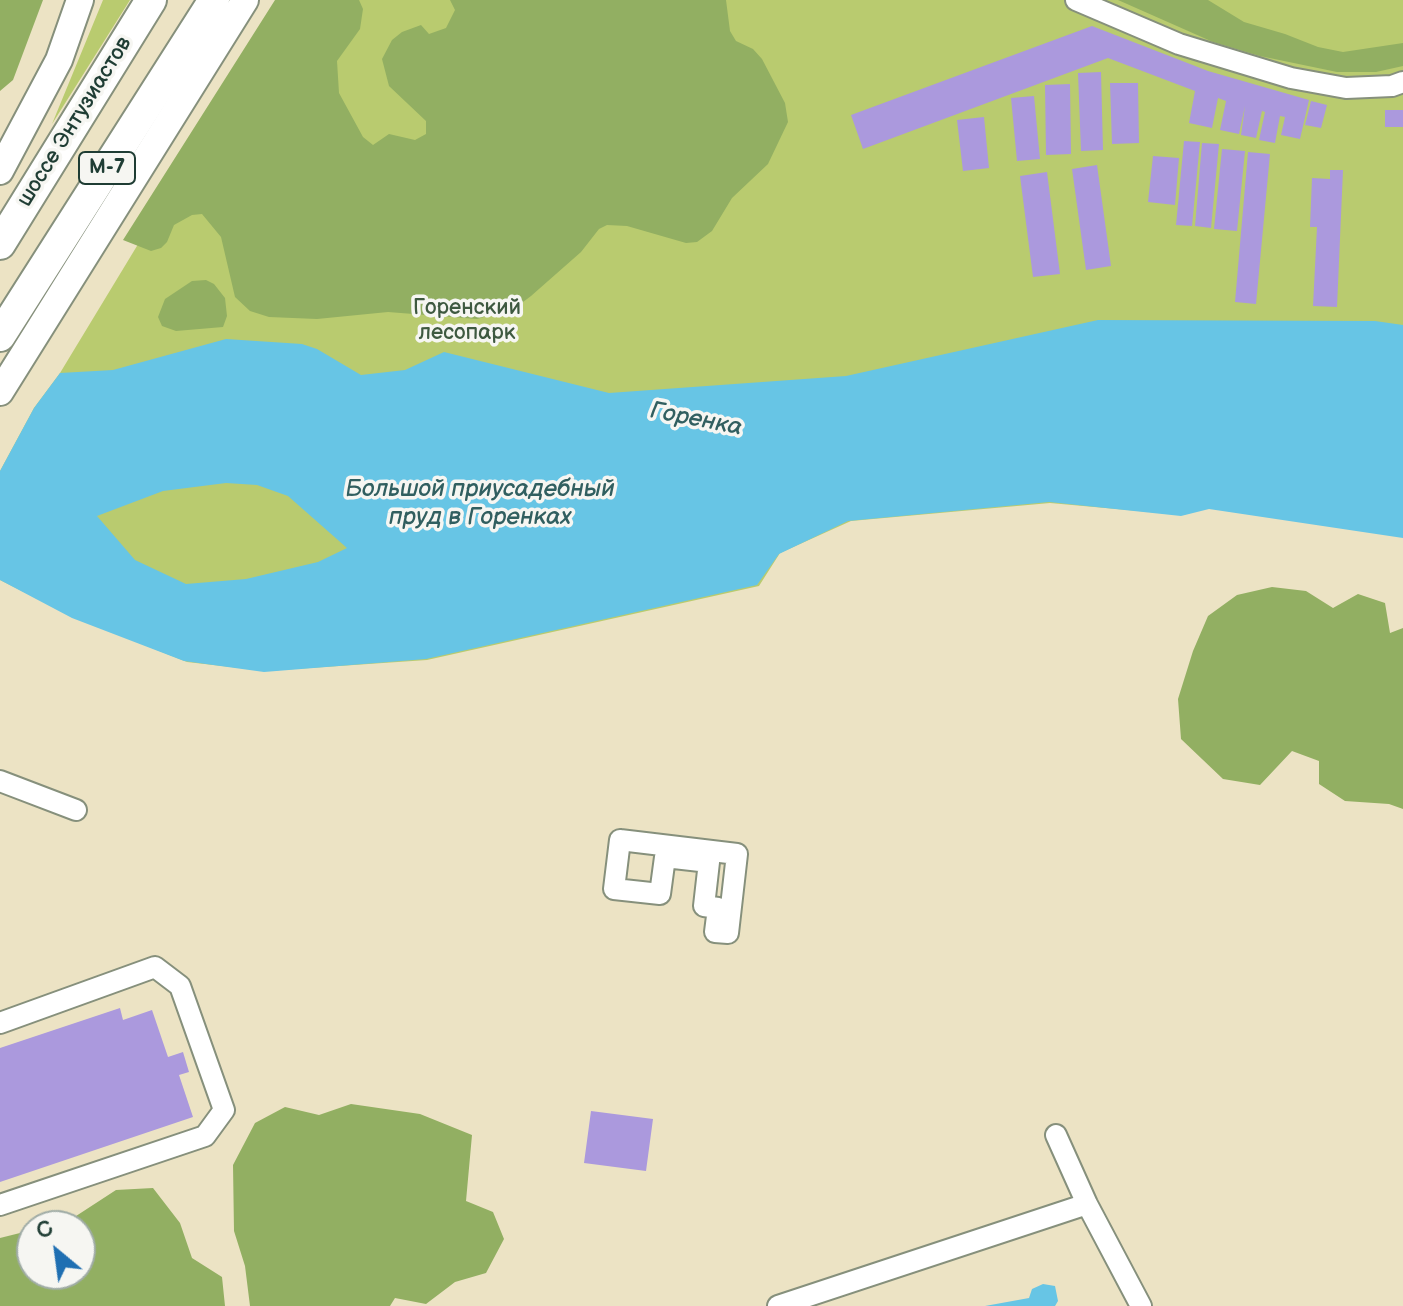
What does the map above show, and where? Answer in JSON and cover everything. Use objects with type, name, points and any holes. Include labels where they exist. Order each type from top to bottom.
[{"type":"highway","name":"шоссе Энтузиастов","points":[[0,244],[151,0]]},
{"type":"highway","name":"М-7","points":[[0,336],[214,0]]},
{"type":"main road","points":[[0,171],[59,60],[80,0]]},
{"type":"main road","points":[[0,392],[245,0]]},
{"type":"lane","points":[[1076,0],[1179,44],[1291,78],[1346,88],[1399,85]]},
{"type":"lane","points":[[0,781],[76,810]]},
{"type":"lane","points":[[620,840],[737,854],[728,933],[715,932],[718,908],[704,906],[709,862],[665,857],[660,894],[614,889],[620,840]]},
{"type":"lane","points":[[0,1023],[155,967],[180,986],[224,1110],[205,1136],[0,1205]]},
{"type":"lane","points":[[1056,1135],[1087,1204],[1141,1306]]},
{"type":"lane","points":[[778,1306],[1087,1204]]},
{"type":"green space","points":[[0,0],[43,0],[13,80],[0,91]]},
{"type":"green space","points":[[103,0],[130,0],[52,124]]},
{"type":"green space","points":[[275,0],[359,0],[363,9],[360,29],[337,61],[339,93],[363,137],[373,145],[389,134],[415,140],[426,134],[426,121],[389,86],[382,59],[392,40],[402,32],[421,25],[429,34],[446,28],[455,10],[450,0],[726,0],[730,31],[736,41],[753,49],[762,59],[785,103],[788,122],[768,164],[732,198],[712,231],[697,242],[686,243],[627,226],[607,225],[599,229],[581,252],[515,308],[477,319],[388,312],[317,319],[269,317],[250,311],[235,297],[221,237],[202,214],[192,215],[174,225],[161,248],[151,251],[123,240]]},
{"type":"green space","name":"Горенский лесопарк","points":[[286,0],[1403,0],[1403,537],[1208,508],[1183,515],[1050,503],[851,521],[780,553],[759,586],[427,660],[266,671],[187,662],[74,617],[0,580],[0,471],[34,408],[60,373]]},
{"type":"green space","points":[[1118,0],[1208,0],[1244,22],[1318,47],[1343,52],[1403,43],[1403,66],[1376,72],[1337,72],[1260,56],[1213,42]]},
{"type":"green space","points":[[206,280],[214,284],[225,298],[227,316],[223,327],[176,331],[162,326],[158,317],[165,299],[192,281]]},
{"type":"green space","points":[[1272,587],[1306,591],[1333,608],[1358,594],[1385,603],[1390,633],[1403,628],[1403,809],[1389,804],[1345,801],[1319,784],[1319,761],[1292,751],[1260,785],[1223,779],[1181,739],[1178,699],[1208,616],[1237,595]]},
{"type":"green space","points":[[351,1104],[420,1114],[472,1135],[466,1201],[493,1212],[504,1239],[486,1273],[455,1282],[426,1304],[395,1298],[390,1306],[250,1306],[245,1266],[234,1231],[233,1165],[255,1123],[285,1107],[319,1115]]},
{"type":"green space","points":[[153,1188],[180,1223],[192,1258],[222,1277],[225,1306],[0,1306],[0,1238],[16,1234],[16,1290],[96,1290],[96,1210],[85,1210],[116,1190]]},
{"type":"water","name":"Большой приусадебный пруд в Горенках","points":[[1098,320],[1375,321],[1403,325],[1403,538],[1209,509],[1181,516],[1049,502],[848,521],[779,554],[757,585],[426,659],[264,672],[184,661],[72,618],[0,580],[0,471],[34,408],[60,373],[113,370],[226,339],[302,344],[317,349],[361,375],[405,370],[444,352],[609,393],[846,376]],"holes":[[[226,483],[257,485],[288,496],[347,548],[318,562],[246,579],[186,584],[135,560],[97,516],[163,491]]]},
{"type":"water","points":[[1043,1284],[1055,1286],[1058,1301],[1055,1306],[985,1306],[1029,1298],[1032,1289]]},
{"type":"building","points":[[1092,26],[1208,71],[1309,100],[1300,139],[1281,135],[1285,117],[1280,116],[1275,143],[1259,140],[1265,112],[1262,111],[1256,138],[1241,135],[1245,106],[1239,134],[1220,130],[1226,101],[1218,98],[1212,128],[1189,123],[1195,91],[1108,58],[863,149],[851,115]]},
{"type":"building","points":[[1101,72],[1103,150],[1081,151],[1078,73]]},
{"type":"building","points":[[1110,83],[1138,83],[1139,143],[1112,144]]},
{"type":"building","points":[[1070,84],[1071,154],[1046,155],[1045,85]]},
{"type":"building","points":[[1034,96],[1040,159],[1017,161],[1011,98]]},
{"type":"building","points":[[1311,101],[1327,105],[1321,128],[1305,125]]},
{"type":"building","points":[[1385,110],[1403,110],[1403,127],[1385,127]]},
{"type":"building","points":[[984,117],[989,168],[963,171],[957,120]]},
{"type":"building","points":[[1184,141],[1200,142],[1192,226],[1176,225]]},
{"type":"building","points":[[1202,143],[1219,144],[1211,228],[1195,226]]},
{"type":"building","points":[[1222,149],[1245,151],[1237,231],[1214,229]]},
{"type":"building","points":[[1248,152],[1270,154],[1256,304],[1235,302]]},
{"type":"building","points":[[1153,156],[1179,158],[1175,205],[1148,202]]},
{"type":"building","points":[[1097,165],[1111,266],[1086,270],[1072,169]]},
{"type":"building","points":[[1330,170],[1343,170],[1337,307],[1313,306],[1317,227],[1310,227],[1312,178],[1330,179]]},
{"type":"building","points":[[1047,172],[1060,274],[1033,277],[1020,176]]},
{"type":"building","points":[[120,1008],[123,1020],[152,1010],[168,1057],[183,1052],[189,1072],[179,1075],[193,1117],[0,1182],[0,1048]]},
{"type":"building","points":[[591,1111],[653,1119],[646,1171],[584,1163]]},
{"type":"water label","name":"Горенка","points":[[696,420]]}]
